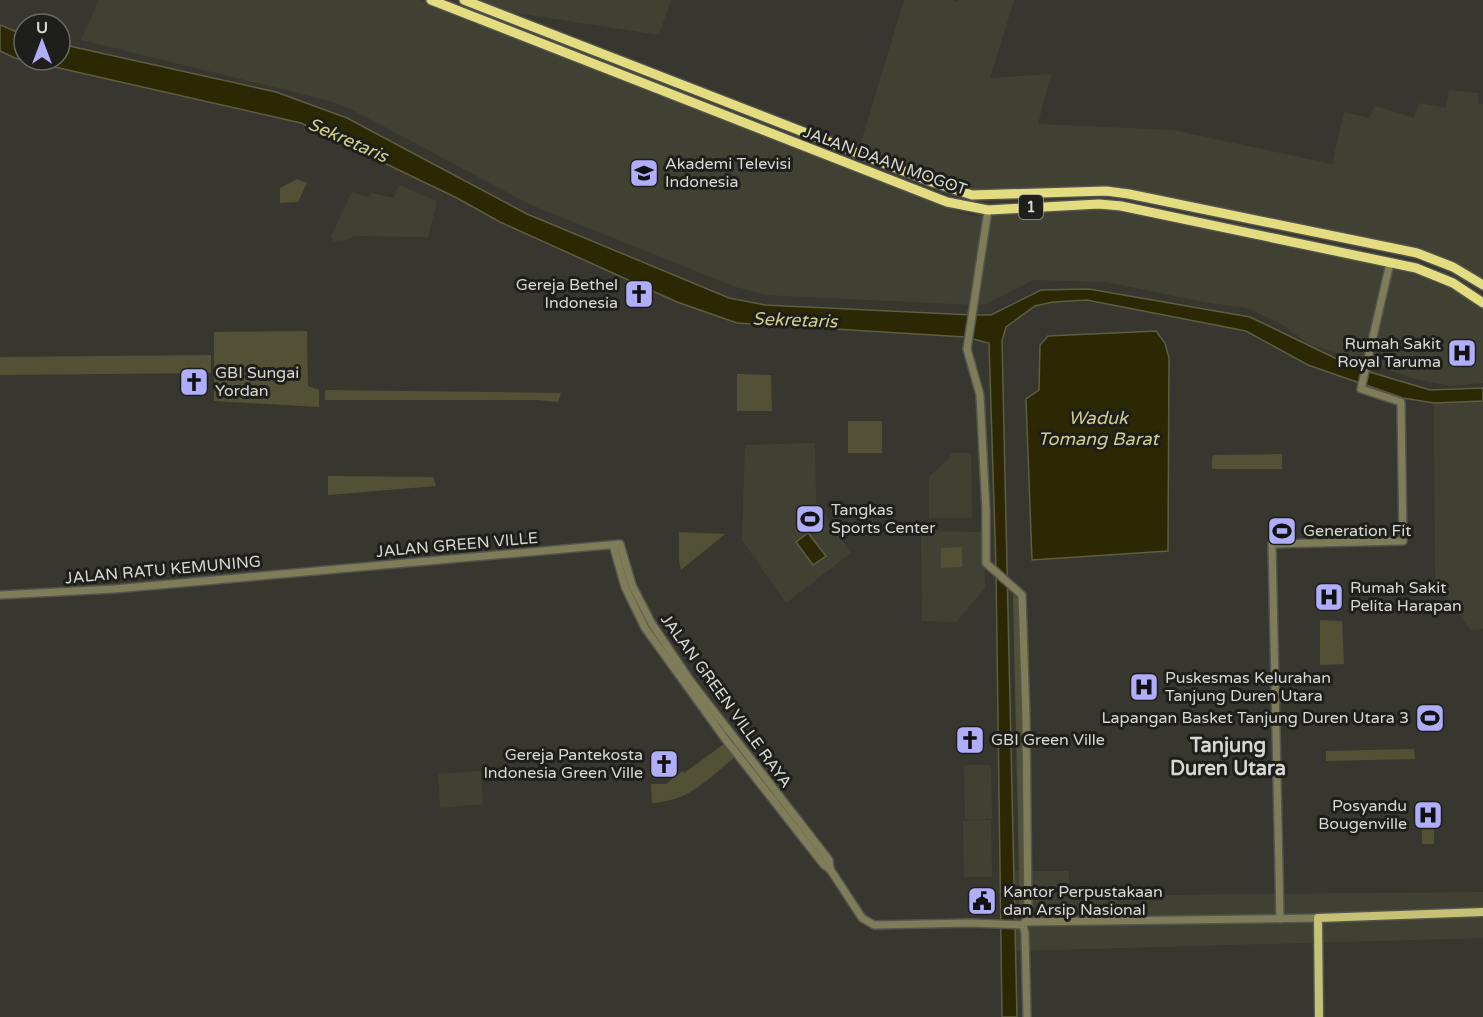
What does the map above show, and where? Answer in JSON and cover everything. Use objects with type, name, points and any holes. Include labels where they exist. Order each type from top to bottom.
[{"type":"highway","name":"JALAN DAAN MOGOT","points":[[431,0],[947,202],[988,210],[1114,205],[1415,268],[1453,283],[1483,303]]},
{"type":"highway","name":"JALAN DAAN MOGOT","points":[[464,0],[808,135],[972,195],[1106,191],[1129,194],[1423,254],[1453,267],[1483,285]]},
{"type":"highway","points":[[792,142],[797,130]]},
{"type":"highway","points":[[802,146],[808,135]]},
{"type":"highway","points":[[1259,236],[1262,222]]},
{"type":"highway","points":[[1278,240],[1281,226]]},
{"type":"main road","points":[[1319,1017],[1318,918],[1483,912]]},
{"type":"main road","points":[[1423,915],[1483,917]]},
{"type":"street","points":[[988,210],[967,346],[980,395],[986,511],[986,563],[1021,594],[1030,922],[1025,933]]},
{"type":"street","points":[[1280,919],[1272,544],[1403,541],[1401,402],[1361,389],[1390,263]]},
{"type":"street","name":"JALAN GREEN VILLE","points":[[303,571],[617,545]]},
{"type":"street","name":"JALAN GREEN VILLE RAYA","points":[[617,545],[625,587],[645,628],[726,740],[794,828],[824,865],[830,869],[862,918],[874,925],[1020,923]]},
{"type":"street","name":"JALAN RATU KEMUNING","points":[[0,595],[303,571]]},
{"type":"street","points":[[1020,923],[1318,918]]},
{"type":"street","points":[[1020,923],[1025,933],[1028,1017]]},
{"type":"shaded area","points":[[99,0],[420,0],[966,215],[987,216],[1101,208],[1227,231],[1286,247],[1386,267],[1426,269],[1483,307],[1483,383],[1450,386],[1415,379],[1310,344],[1281,324],[1247,308],[1209,303],[1106,282],[1033,280],[986,304],[974,305],[766,295],[736,287],[529,204],[351,109],[326,100],[81,40]]},
{"type":"shaded area","points":[[473,0],[671,0],[659,35],[496,10]]},
{"type":"shaded area","points":[[904,0],[958,2],[959,0],[1014,0],[990,78],[1051,74],[1038,124],[1173,130],[1332,164],[1344,112],[1369,118],[1375,106],[1414,118],[1419,103],[1446,108],[1449,90],[1479,93],[1478,103],[1483,104],[1483,281],[1431,252],[1134,195],[994,196],[934,180],[859,149]]},
{"type":"shaded area","points":[[297,179],[307,183],[298,202],[280,203],[280,188]]},
{"type":"shaded area","points":[[399,185],[437,201],[428,237],[355,236],[333,241],[331,236],[352,192],[368,197],[371,193],[394,198]]},
{"type":"shaded area","points":[[307,331],[308,386],[319,390],[319,407],[214,401],[214,332]]},
{"type":"shaded area","points":[[211,355],[211,373],[0,375],[0,357]]},
{"type":"shaded area","points":[[737,374],[771,375],[772,411],[737,411]]},
{"type":"shaded area","points":[[325,390],[561,393],[558,402],[538,400],[325,400]]},
{"type":"shaded area","points":[[1483,401],[1483,629],[1471,630],[1435,584],[1434,403]]},
{"type":"shaded area","points":[[848,421],[882,421],[882,453],[848,453]]},
{"type":"shaded area","points":[[815,443],[816,502],[851,553],[786,603],[742,540],[745,445]]},
{"type":"shaded area","points":[[950,453],[971,453],[972,518],[929,518],[929,477],[950,458]]},
{"type":"shaded area","points":[[1282,454],[1282,469],[1212,469],[1212,457],[1215,455]]},
{"type":"shaded area","points":[[328,476],[433,477],[436,486],[328,495]]},
{"type":"shaded area","points":[[921,531],[984,532],[985,588],[956,622],[922,621]]},
{"type":"shaded area","points":[[679,532],[725,534],[681,570]]},
{"type":"shaded area","points":[[962,547],[962,567],[941,568],[941,548]]},
{"type":"shaded area","points":[[1013,594],[1019,600],[1026,918],[1020,918]]},
{"type":"shaded area","points":[[1320,620],[1342,621],[1344,664],[1320,665]]},
{"type":"shaded area","points":[[724,744],[735,757],[706,781],[687,794],[652,803],[651,784],[666,784]]},
{"type":"shaded area","points":[[1414,749],[1415,759],[1326,761],[1326,751]]},
{"type":"shaded area","points":[[964,765],[991,765],[992,819],[965,820]]},
{"type":"shaded area","points":[[481,771],[483,804],[440,808],[438,774]]},
{"type":"shaded area","points":[[1422,806],[1434,806],[1434,844],[1422,844]]},
{"type":"shaded area","points":[[991,820],[992,877],[964,877],[963,821]]},
{"type":"shaded area","points":[[1013,871],[1069,871],[1069,896],[1483,892],[1483,938],[1015,951]]},
{"type":"water","points":[[0,25],[12,30],[12,57],[0,51]]},
{"type":"water","name":"Sekretaris","points":[[72,47],[276,92],[347,118],[527,214],[729,298],[765,305],[991,315],[1041,290],[1089,289],[1250,317],[1339,360],[1373,373],[1430,390],[1483,388],[1483,401],[1434,403],[1403,398],[1308,365],[1246,331],[1087,300],[1053,302],[1035,306],[1006,327],[1002,341],[1017,1017],[1002,1017],[996,568],[989,343],[965,337],[737,323],[677,302],[500,222],[457,198],[301,123],[72,71]]},
{"type":"water","name":"Waduk Tomang Barat","points":[[1156,331],[1165,343],[1169,358],[1168,551],[1032,560],[1026,399],[1039,390],[1040,345],[1048,336]]},
{"type":"water","points":[[808,533],[826,556],[813,565],[796,542]]},
{"type":"place","name":"Akademi Televisi Indonesia","points":[[644,173]]},
{"type":"place","name":"Gereja Bethel Indonesia","points":[[639,294]]},
{"type":"place","name":"Rumah Sakit Royal Taruma","points":[[1462,353]]},
{"type":"place","name":"GBI Sungai Yordan","points":[[194,382]]},
{"type":"place","name":"Tangkas Sports Center","points":[[810,519]]},
{"type":"place","name":"Generation Fit","points":[[1282,531]]},
{"type":"place","name":"Rumah Sakit Pelita Harapan","points":[[1329,597]]},
{"type":"place","name":"Puskesmas Kelurahan Tanjung Duren Utara","points":[[1144,687]]},
{"type":"place","name":"Lapangan Basket Tanjung Duren Utara 3","points":[[1430,718]]},
{"type":"place","name":"GBI Green Ville","points":[[970,740]]},
{"type":"place","name":"Gereja Pantekosta Indonesia Green Ville","points":[[664,764]]},
{"type":"place","name":"Posyandu Bougenville","points":[[1428,815]]},
{"type":"place","name":"Kantor Perpustakaan dan Arsip Nasional","points":[[982,901]]},
{"type":"district","name":"Tanjung Duren Utara","points":[[1228,758]]}]
